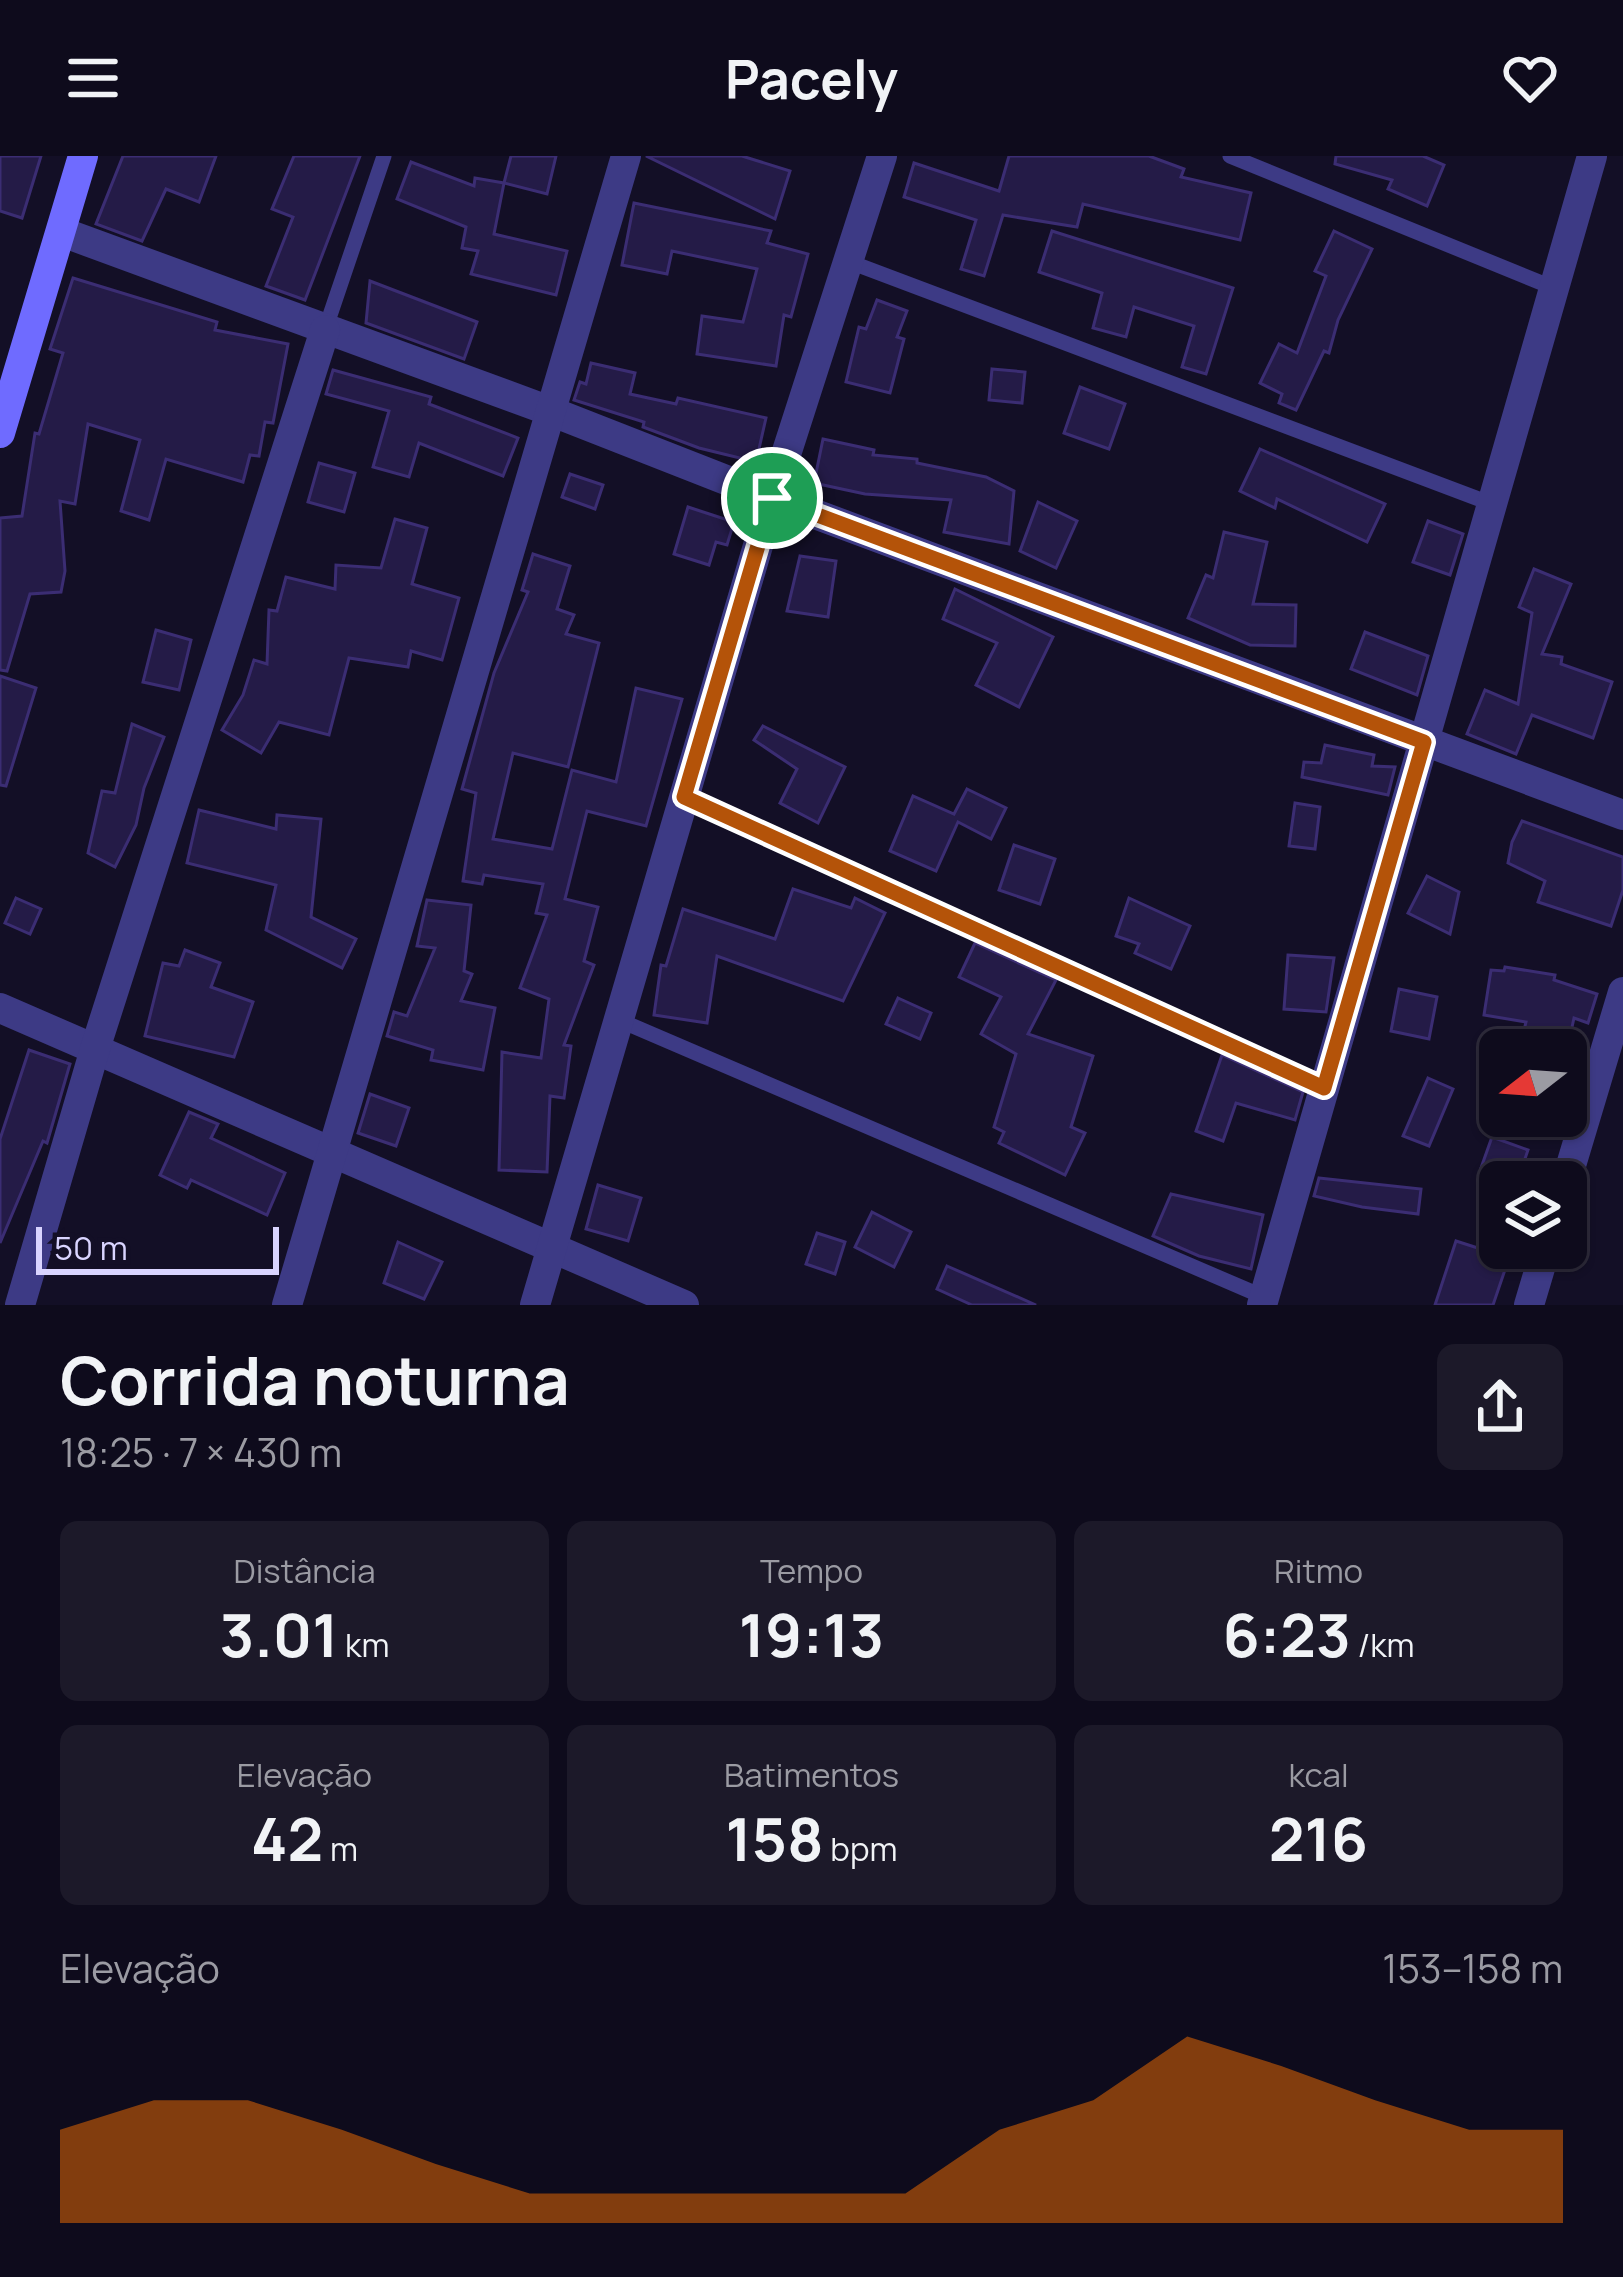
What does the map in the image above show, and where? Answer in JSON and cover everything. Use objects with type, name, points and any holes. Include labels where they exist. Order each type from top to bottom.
[{"type":"street","points":[[0,433],[83,156]]},
{"type":"street","points":[[287,1305],[626,156]]},
{"type":"street","points":[[535,1305],[772,498],[882,156]]},
{"type":"street","points":[[1263,1301],[1592,156]]},
{"type":"street","points":[[62,232],[1623,815]]},
{"type":"street","points":[[20,1305],[95,1049],[325,330]]},
{"type":"street","points":[[1572,1161],[1623,992]]},
{"type":"street","points":[[0,1008],[684,1305]]},
{"type":"street","points":[[1529,1305],[1540,1269]]},
{"type":"lane","points":[[325,330],[384,156]]},
{"type":"lane","points":[[1230,156],[1554,288]]},
{"type":"lane","points":[[850,262],[1492,504]]},
{"type":"lane","points":[[684,797],[1324,1088]]},
{"type":"lane","points":[[619,1020],[1263,1301]]},
{"type":"building","points":[[0,156],[41,156],[22,218],[0,211]]},
{"type":"building","points":[[123,156],[216,156],[199,202],[166,189],[142,241],[96,224]]},
{"type":"building","points":[[294,156],[360,156],[305,300],[266,286],[293,217],[272,209]]},
{"type":"building","points":[[511,156],[556,156],[547,194],[504,183]]},
{"type":"building","points":[[646,156],[742,156],[790,171],[775,219]]},
{"type":"building","points":[[1009,156],[1149,156],[1184,169],[1181,177],[1251,193],[1240,240],[1083,204],[1077,227],[1003,215],[984,276],[961,269],[976,220],[904,197],[914,163],[999,191]]},
{"type":"building","points":[[1336,156],[1423,156],[1444,165],[1427,206],[1388,189],[1392,180],[1335,164]]},
{"type":"building","points":[[411,162],[474,186],[475,178],[504,183],[494,234],[567,251],[556,295],[471,274],[478,251],[462,248],[466,227],[397,199]]},
{"type":"building","points":[[634,203],[771,231],[767,243],[808,254],[791,317],[784,315],[776,366],[697,354],[702,316],[743,322],[757,269],[672,251],[667,274],[622,265]]},
{"type":"building","points":[[1052,231],[1233,288],[1206,374],[1182,367],[1194,326],[1134,307],[1126,337],[1093,328],[1102,293],[1039,272]]},
{"type":"building","points":[[1334,231],[1372,249],[1338,320],[1329,353],[1324,351],[1296,410],[1279,403],[1282,394],[1260,383],[1279,344],[1297,353],[1326,276],[1315,271]]},
{"type":"building","points":[[73,278],[217,322],[215,330],[288,344],[273,423],[265,422],[259,456],[250,455],[243,482],[166,459],[149,520],[121,511],[140,440],[88,424],[75,504],[60,501],[65,571],[61,592],[30,594],[7,671],[0,670],[0,518],[22,516],[35,433],[39,434],[63,353],[50,349]]},
{"type":"building","points":[[370,281],[477,322],[464,359],[366,323]]},
{"type":"building","points":[[877,300],[907,311],[897,337],[904,339],[890,393],[846,382],[859,327],[866,329]]},
{"type":"building","points":[[591,363],[635,373],[630,394],[676,404],[678,398],[766,418],[756,462],[699,448],[643,427],[644,422],[574,400],[580,382],[586,384]]},
{"type":"building","points":[[992,369],[1025,372],[1022,403],[989,400]]},
{"type":"building","points":[[333,370],[431,397],[429,404],[518,438],[503,476],[419,443],[409,477],[373,467],[389,411],[326,394]]},
{"type":"building","points":[[1080,387],[1125,404],[1109,449],[1064,433]]},
{"type":"building","points":[[823,439],[874,450],[873,455],[917,459],[917,463],[986,477],[1014,491],[1009,544],[944,532],[951,500],[865,494],[814,483]]},
{"type":"building","points":[[1260,449],[1385,504],[1367,542],[1277,499],[1275,508],[1240,491]]},
{"type":"building","points":[[319,463],[355,473],[344,512],[308,502]]},
{"type":"building","points":[[570,474],[603,485],[595,509],[562,497]]},
{"type":"building","points":[[1038,502],[1077,521],[1056,568],[1020,551]]},
{"type":"building","points":[[688,507],[734,522],[727,545],[716,542],[709,565],[674,554]]},
{"type":"building","points":[[395,519],[427,528],[412,584],[459,598],[442,660],[411,651],[408,667],[349,658],[329,735],[279,722],[261,753],[222,730],[243,695],[254,660],[267,664],[269,610],[277,611],[286,577],[335,589],[336,565],[381,568]]},
{"type":"building","points":[[1428,521],[1463,534],[1450,575],[1413,562]]},
{"type":"building","points":[[1224,532],[1267,542],[1253,604],[1296,605],[1295,646],[1250,645],[1188,618],[1206,575],[1213,578]]},
{"type":"building","points":[[533,554],[570,566],[557,609],[574,615],[566,634],[599,643],[568,767],[513,753],[493,839],[552,849],[572,770],[616,782],[636,688],[682,699],[646,826],[587,811],[565,899],[598,907],[584,961],[594,965],[564,1045],[571,1046],[564,1098],[550,1096],[547,1172],[499,1170],[502,1052],[541,1058],[549,999],[520,988],[547,915],[536,913],[543,884],[484,875],[482,884],[463,881],[476,793],[462,789],[494,673],[528,592],[522,590]]},
{"type":"building","points":[[800,556],[836,561],[828,617],[787,611]]},
{"type":"building","points":[[1534,569],[1571,584],[1542,654],[1562,657],[1561,664],[1612,682],[1593,738],[1532,715],[1516,754],[1467,734],[1485,690],[1518,704],[1532,613],[1519,607]]},
{"type":"building","points":[[955,589],[1053,637],[1019,707],[976,685],[997,643],[943,619]]},
{"type":"building","points":[[156,630],[191,640],[179,690],[143,682]]},
{"type":"building","points":[[1365,632],[1428,656],[1417,695],[1351,669]]},
{"type":"building","points":[[0,676],[36,688],[6,786],[0,785]]},
{"type":"building","points":[[132,724],[164,737],[136,825],[115,867],[88,853],[102,791],[115,793]]},
{"type":"building","points":[[763,726],[845,767],[818,823],[780,803],[797,769],[754,740]]},
{"type":"building","points":[[1325,745],[1374,755],[1372,766],[1395,767],[1388,795],[1302,777],[1304,762],[1321,763]]},
{"type":"building","points":[[967,789],[1006,808],[991,839],[958,822],[936,871],[890,851],[913,796],[954,814]]},
{"type":"building","points":[[1295,803],[1320,807],[1315,849],[1289,846]]},
{"type":"building","points":[[199,810],[276,829],[277,815],[321,819],[311,917],[356,939],[342,968],[266,930],[276,885],[187,863]]},
{"type":"building","points":[[1522,821],[1623,857],[1623,890],[1611,926],[1538,902],[1545,881],[1508,863]]},
{"type":"building","points":[[1014,845],[1055,859],[1040,904],[999,890]]},
{"type":"building","points":[[1427,876],[1459,892],[1450,934],[1408,913]]},
{"type":"building","points":[[793,889],[851,908],[855,898],[885,913],[843,1001],[717,956],[707,1023],[654,1015],[661,965],[666,966],[683,909],[775,939]]},
{"type":"building","points":[[16,898],[41,909],[30,934],[5,923]]},
{"type":"building","points":[[1129,898],[1190,926],[1171,969],[1135,953],[1139,944],[1116,936]]},
{"type":"building","points":[[427,900],[471,905],[464,971],[472,974],[461,1001],[495,1008],[483,1070],[431,1060],[433,1050],[387,1036],[394,1012],[407,1016],[435,948],[417,946]]},
{"type":"building","points":[[975,943],[1056,980],[1028,1034],[1093,1056],[1071,1127],[1085,1133],[1065,1175],[999,1143],[1004,1132],[994,1127],[1016,1054],[981,1034],[1001,997],[959,977]]},
{"type":"building","points":[[185,950],[220,963],[211,987],[253,1002],[234,1057],[145,1036],[163,963],[179,966]]},
{"type":"building","points":[[1288,955],[1334,958],[1326,1012],[1284,1009]]},
{"type":"building","points":[[1505,967],[1555,975],[1554,980],[1597,994],[1588,1023],[1574,1018],[1572,1029],[1524,1029],[1526,1022],[1484,1015],[1491,970],[1504,971]]},
{"type":"building","points":[[1399,989],[1437,997],[1429,1039],[1391,1031]]},
{"type":"building","points":[[898,998],[931,1013],[920,1039],[886,1024]]},
{"type":"building","points":[[29,1050],[70,1064],[47,1143],[43,1141],[0,1243],[0,1139]]},
{"type":"building","points":[[1222,1055],[1303,1092],[1295,1120],[1236,1103],[1223,1141],[1196,1131]]},
{"type":"building","points":[[1428,1078],[1453,1089],[1429,1146],[1403,1136]]},
{"type":"building","points":[[370,1094],[409,1108],[396,1146],[358,1133]]},
{"type":"building","points":[[189,1112],[218,1124],[211,1138],[285,1173],[267,1215],[191,1180],[187,1188],[160,1175]]},
{"type":"building","points":[[1492,1137],[1528,1150],[1524,1161],[1483,1161]]},
{"type":"building","points":[[1319,1178],[1421,1189],[1418,1214],[1314,1196]]},
{"type":"building","points":[[598,1185],[641,1198],[628,1241],[586,1229]]},
{"type":"building","points":[[1171,1194],[1263,1215],[1251,1269],[1199,1256],[1153,1236]]},
{"type":"building","points":[[872,1212],[911,1232],[894,1267],[855,1247]]},
{"type":"building","points":[[817,1233],[845,1242],[835,1274],[806,1264]]},
{"type":"building","points":[[1456,1241],[1479,1248],[1479,1269],[1505,1269],[1493,1305],[1435,1305]]},
{"type":"building","points":[[398,1242],[442,1262],[424,1299],[384,1283]]},
{"type":"building","points":[[947,1266],[1036,1305],[972,1305],[937,1289]]},
{"type":"route","points":[[772,498],[1424,742],[1324,1088],[684,797],[772,498]]}]
